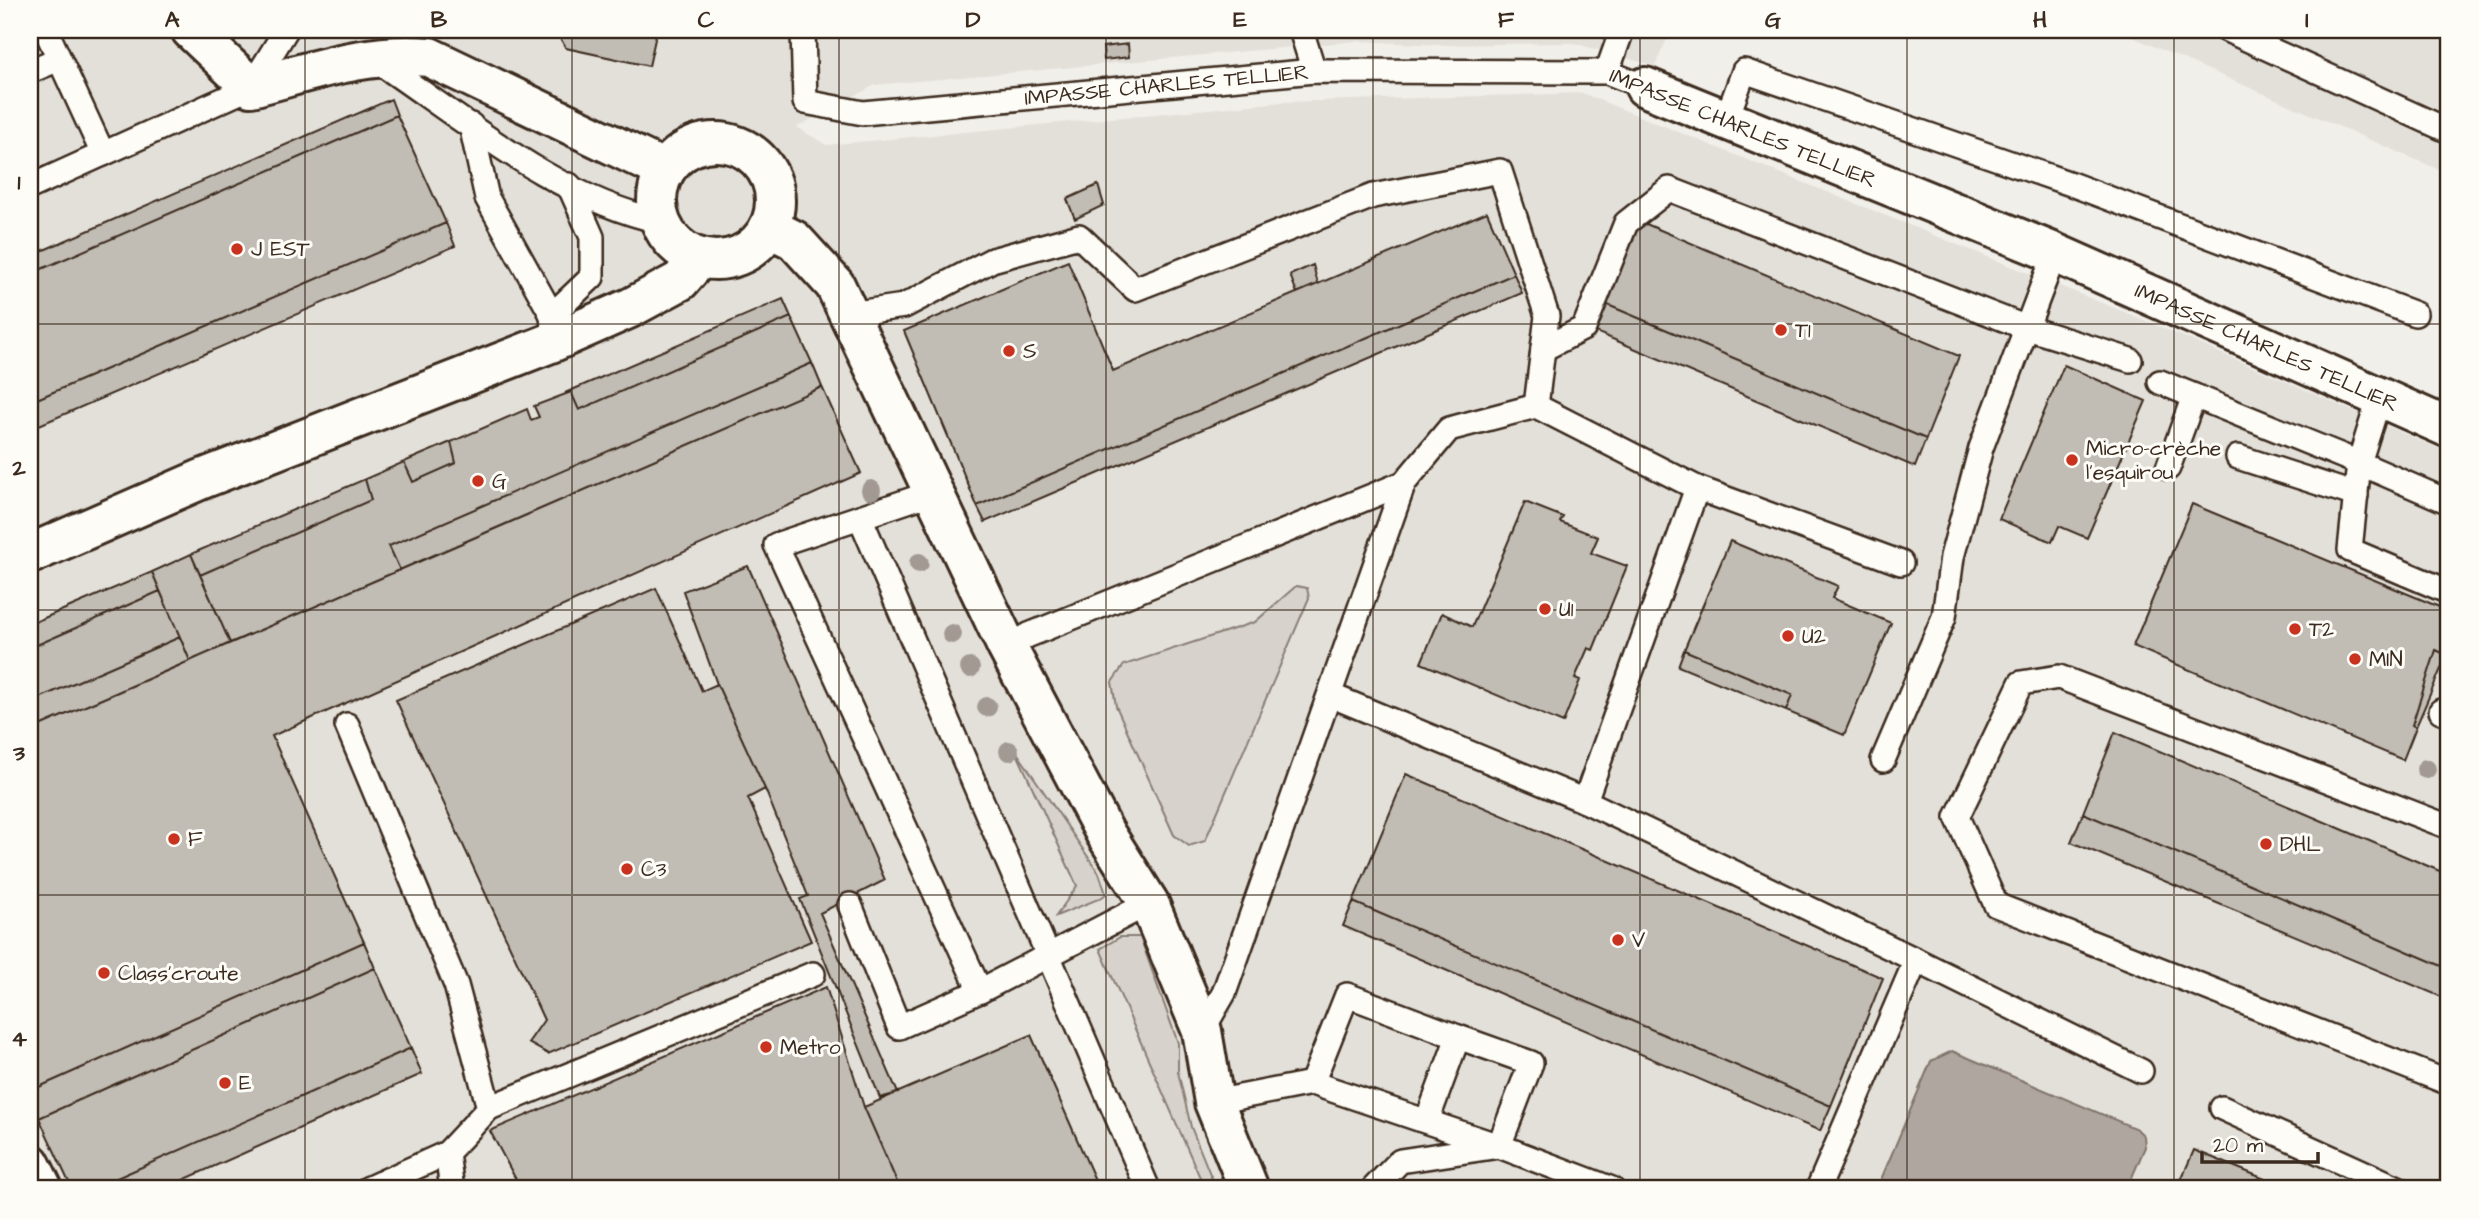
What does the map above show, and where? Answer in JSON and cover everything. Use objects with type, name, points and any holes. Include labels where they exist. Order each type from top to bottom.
[{"type":"street","points":[[191,30],[251,87],[371,57],[397,54],[429,57],[665,170]]},
{"type":"street","name":"IMPASSE CHARLES TELLIER","points":[[1645,88],[2054,253],[2449,428]]},
{"type":"street","points":[[716,141],[746,149],[767,170],[773,189],[776,199],[770,228],[752,249],[727,260],[700,258],[676,244],[660,221],[657,195],[665,170],[687,149],[716,141]]},
{"type":"street","points":[[770,228],[794,240],[835,285],[1007,647],[1105,833],[1149,903],[1202,1031],[1214,1102],[1249,1189]]},
{"type":"street","points":[[30,554],[553,329],[630,308],[680,281],[700,258]]},
{"type":"street","points":[[30,1163],[43,1189]]},
{"type":"lane","points":[[46,30],[103,154]]},
{"type":"lane","points":[[30,187],[251,87],[286,30]]},
{"type":"lane","name":"IMPASSE CHARLES TELLIER","points":[[803,30],[805,102],[863,113],[1314,71],[1607,72],[1645,88]]},
{"type":"lane","points":[[1301,30],[1314,71]]},
{"type":"lane","points":[[1607,72],[1622,30]]},
{"type":"lane","points":[[2227,30],[2449,131]]},
{"type":"lane","points":[[371,57],[529,167],[633,216],[660,221]]},
{"type":"lane","points":[[30,71],[59,59]]},
{"type":"lane","points":[[1726,120],[1744,71],[2071,184],[2416,314]]},
{"type":"lane","points":[[471,125],[487,198],[553,329],[592,277],[592,237],[569,186]]},
{"type":"lane","points":[[850,314],[904,306],[992,260],[1079,236],[1135,289],[1373,196],[1500,171],[1547,316],[1536,406]]},
{"type":"lane","points":[[1543,349],[1584,328],[1626,223],[1669,189],[2027,328],[2130,360]]},
{"type":"lane","points":[[1883,761],[1944,617],[1952,558],[1980,448],[2054,253]]},
{"type":"lane","points":[[2160,382],[2449,502]]},
{"type":"lane","points":[[2168,468],[2194,396]]},
{"type":"lane","points":[[2380,396],[2359,463],[2350,550],[2449,592]]},
{"type":"lane","points":[[1202,1031],[1224,993],[1404,483],[1449,429],[1536,406],[1697,488],[1901,563]]},
{"type":"lane","points":[[2238,457],[2356,495]]},
{"type":"lane","points":[[1007,647],[1029,635],[1404,483]]},
{"type":"lane","points":[[1585,802],[1697,488]]},
{"type":"lane","points":[[934,492],[776,545],[980,991]]},
{"type":"lane","points":[[860,516],[1148,1189]]},
{"type":"lane","points":[[2449,827],[2059,677],[2021,683],[1957,817],[1996,905],[2449,1083]]},
{"type":"lane","points":[[1330,695],[1585,802],[2141,1071]]},
{"type":"lane","points":[[347,725],[456,985],[489,1108]]},
{"type":"lane","points":[[850,905],[899,1027],[980,991],[1149,903]]},
{"type":"lane","points":[[1818,1189],[1916,960]]},
{"type":"lane","points":[[367,1189],[447,1153],[489,1108],[813,974]]},
{"type":"lane","points":[[1312,1083],[1347,995],[1531,1063],[1499,1146]]},
{"type":"lane","points":[[1427,1121],[1458,1037]]},
{"type":"lane","points":[[1214,1102],[1312,1083],[1499,1146],[1612,1189]]},
{"type":"lane","points":[[2222,1108],[2400,1189]]},
{"type":"lane","points":[[1373,1189],[1400,1161],[1499,1146]]},
{"type":"lane","points":[[447,1153],[452,1189]]},
{"type":"shaded area","points":[[30,30],[1671,30],[1655,66],[1573,43],[1440,45],[1358,41],[875,85],[797,127],[826,145],[1282,102],[1582,93],[2154,324],[2449,453],[2449,1189],[30,1189]]},
{"type":"shaded area","points":[[2116,30],[2449,30],[2449,174]]},
{"type":"shaded area","points":[[1296,586],[1307,588],[1309,598],[1205,841],[1189,846],[1174,835],[1116,706],[1112,682],[1124,665],[1255,622]]},
{"type":"shaded area","points":[[1016,751],[1099,873],[1106,894],[1101,898],[1056,916],[1077,886]]},
{"type":"shaded area","points":[[1120,937],[1140,937],[1178,1043],[1178,1072],[1191,1127],[1216,1189],[1205,1189],[1100,949]]},
{"type":"shaded area","points":[[1952,1051],[2137,1129],[2144,1136],[2145,1147],[2127,1189],[1877,1189],[1931,1061]]},
{"type":"building","points":[[555,30],[657,30],[649,66],[566,48]]},
{"type":"building","points":[[987,30],[1071,30],[987,37]]},
{"type":"building","points":[[1128,44],[1129,57],[1104,60],[1103,47]]},
{"type":"building","points":[[391,99],[397,115],[30,274],[30,256]]},
{"type":"building","name":"J EST","points":[[397,115],[446,223],[30,402],[30,274]]},
{"type":"building","points":[[1098,185],[1104,205],[1075,219],[1067,199]]},
{"type":"building","name":"S","points":[[1487,212],[1514,274],[977,506],[904,331],[1068,261],[1113,371]]},
{"type":"building","name":"T1","points":[[1639,221],[1959,356],[1926,439],[1603,303]]},
{"type":"building","points":[[446,223],[455,246],[30,429],[30,402]]},
{"type":"building","points":[[1313,265],[1318,284],[1297,293],[1290,275]]},
{"type":"building","points":[[1514,274],[1522,293],[985,522],[977,506]]},
{"type":"building","points":[[783,299],[791,317],[579,410],[571,392],[565,393]]},
{"type":"building","points":[[1603,303],[1926,439],[1915,467],[1591,330]]},
{"type":"building","name":"G","points":[[791,317],[812,363],[389,546],[400,570],[230,643],[200,575],[371,500],[365,479],[404,462],[413,482],[456,463],[451,442],[527,409],[531,420],[539,417],[534,406],[571,392],[579,410]]},
{"type":"building","points":[[812,363],[822,387],[400,570],[389,546]]},
{"type":"building","name":"Micro-crèche l’esquirou","points":[[2064,365],[2146,401],[2087,538],[2059,526],[2052,542],[1999,519]]},
{"type":"building","name":"F","points":[[822,387],[861,473],[272,736],[364,942],[30,1091],[30,730]]},
{"type":"building","points":[[451,442],[456,463],[413,482],[404,462]]},
{"type":"building","points":[[365,479],[371,500],[200,575],[191,554]]},
{"type":"building","name":"U1","points":[[1525,502],[1563,517],[1560,522],[1598,537],[1591,553],[1627,566],[1593,650],[1588,648],[1575,678],[1580,680],[1563,723],[1421,663],[1442,613],[1472,627]]},
{"type":"building","name":"T2","points":[[2192,504],[2449,611],[2449,649],[2447,655],[2436,650],[2412,725],[2416,727],[2403,760],[2133,646]]},
{"type":"building","name":"U2","points":[[1730,541],[1838,586],[1832,598],[1891,623],[1844,735],[1786,711],[1792,695],[1684,650]]},
{"type":"building","points":[[191,554],[230,643],[190,661],[152,572]]},
{"type":"building","points":[[748,566],[885,880],[820,913],[898,1093],[880,1098],[800,899],[808,896],[765,789],[717,684],[683,591]]},
{"type":"building","points":[[152,572],[160,591],[30,648],[30,624]]},
{"type":"building","name":"C3","points":[[656,588],[702,691],[717,684],[765,789],[748,798],[811,941],[548,1054],[528,1043],[544,1020],[396,700]]},
{"type":"building","points":[[160,591],[180,637],[30,702],[30,648]]},
{"type":"building","points":[[180,637],[190,661],[30,730],[30,702]]},
{"type":"building","points":[[1684,650],[1792,695],[1786,711],[1678,666]]},
{"type":"building","points":[[2436,650],[2447,655],[2416,727],[2412,725]]},
{"type":"building","name":"DHL","points":[[2115,732],[2449,875],[2449,969],[2083,813]]},
{"type":"building","name":"V","points":[[1406,774],[1883,978],[1831,1106],[1353,902]]},
{"type":"building","points":[[2083,813],[2449,969],[2449,1000],[2071,842]]},
{"type":"building","points":[[1353,902],[1831,1106],[1820,1131],[1343,926]]},
{"type":"building","points":[[364,942],[375,968],[39,1118],[30,1091]]},
{"type":"building","name":"E","points":[[375,968],[411,1048],[92,1189],[72,1189],[39,1118]]},
{"type":"building","name":"Metro","points":[[826,987],[864,1107],[900,1189],[521,1189],[490,1131]]},
{"type":"building","points":[[1031,1035],[1099,1189],[900,1189],[864,1107]]},
{"type":"building","points":[[411,1048],[422,1074],[163,1189],[92,1189]]},
{"type":"building","points":[[2194,1150],[2289,1189],[2177,1189]]},
{"type":"place","name":"J EST","points":[[237,249]]},
{"type":"place","name":"T1","points":[[1781,330]]},
{"type":"place","name":"S","points":[[1009,351]]},
{"type":"place","name":"Micro-crèche l’esquirou","points":[[2072,460]]},
{"type":"place","name":"G","points":[[478,481]]},
{"type":"place","name":"U1","points":[[1545,609]]},
{"type":"place","name":"T2","points":[[2295,629]]},
{"type":"place","name":"U2","points":[[1788,636]]},
{"type":"place","name":"MIN","points":[[2355,659]]},
{"type":"place","name":"F","points":[[174,839]]},
{"type":"place","name":"DHL","points":[[2266,844]]},
{"type":"place","name":"C3","points":[[627,869]]},
{"type":"place","name":"V","points":[[1618,940]]},
{"type":"place","name":"Class'croute","points":[[104,973]]},
{"type":"place","name":"Metro","points":[[766,1047]]},
{"type":"place","name":"E","points":[[225,1083]]}]
